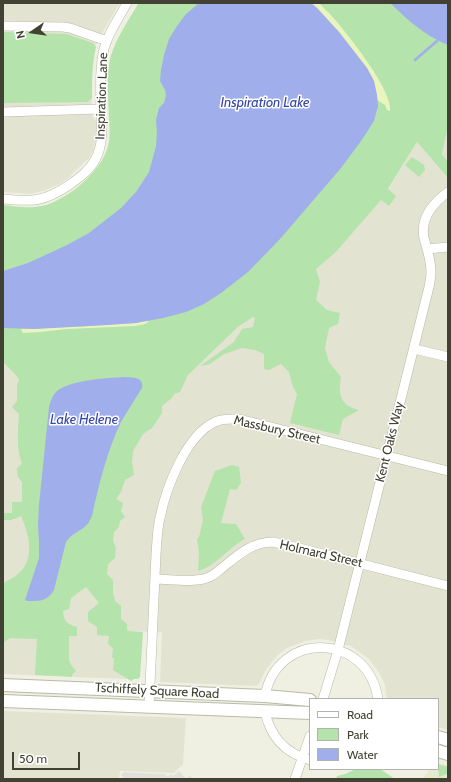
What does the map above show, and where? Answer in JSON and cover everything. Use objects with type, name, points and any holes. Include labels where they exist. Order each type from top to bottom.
[{"type":"street","name":"Inspiration Lane","points":[[3,198],[21,201],[41,199],[55,194],[83,175],[95,160],[102,139],[101,109],[102,64],[104,48],[106,41],[127,3]]},
{"type":"street","points":[[3,26],[63,27],[106,41]]},
{"type":"street","points":[[3,112],[101,109]]},
{"type":"street","name":"Kent Oaks Way","points":[[322,698],[338,650],[431,276],[431,264],[423,233],[424,224],[433,205],[448,192]]},
{"type":"street","points":[[427,249],[448,247]]},
{"type":"street","points":[[414,349],[448,357]]},
{"type":"street","name":"Massbury Street","points":[[149,707],[157,533],[164,500],[169,486],[179,463],[201,431],[215,422],[226,419],[239,419],[448,471]]},
{"type":"street","name":"Holmard Street","points":[[155,579],[192,580],[206,578],[216,573],[249,548],[268,542],[303,549],[448,586]]},
{"type":"street","points":[[265,696],[275,672],[280,665],[294,654],[310,648],[328,647],[355,658],[367,670],[375,684],[378,698]]},
{"type":"street","name":"Tschiffely Square Road","points":[[3,685],[265,696],[309,700]]},
{"type":"street","name":"Tschiffely Square Road","points":[[3,701],[309,713]]},
{"type":"street","points":[[265,711],[269,725],[278,742],[288,750],[306,759]]},
{"type":"street","points":[[295,779],[306,759],[309,742]]},
{"type":"shaded area","points":[[3,3],[120,3],[96,45],[94,53],[91,78],[92,116],[96,121],[96,140],[93,151],[89,158],[68,178],[46,190],[31,194],[3,192]]},
{"type":"shaded area","points":[[448,126],[448,162],[442,154]]},
{"type":"shaded area","points":[[417,142],[448,178],[448,730],[439,727],[439,698],[387,698],[382,678],[369,659],[351,646],[328,640],[319,639],[305,641],[287,648],[272,662],[265,671],[259,684],[256,686],[160,682],[162,632],[126,631],[105,600],[110,510],[131,452],[167,395],[238,327],[280,298],[336,252],[385,195]]},
{"type":"shaded area","points":[[3,362],[14,373],[23,387],[32,556],[3,597]]},
{"type":"shaded area","points":[[94,583],[129,667],[128,679],[72,677],[61,632],[60,596]]},
{"type":"shaded area","points":[[40,633],[43,660],[52,676],[3,674],[3,637]]},
{"type":"shaded area","points":[[3,711],[186,718],[183,764],[174,773],[120,771],[119,779],[3,779]]},
{"type":"shaded area","points":[[439,763],[448,766],[448,779],[423,779],[429,770],[439,770]]},
{"type":"shaded area","points":[[179,771],[186,779],[125,779],[121,775],[124,772],[165,774],[168,777],[171,774],[173,776]]},
{"type":"shaded area","points":[[190,776],[193,779],[186,779]]},
{"type":"green space","points":[[138,3],[448,3],[448,126],[442,154],[448,162],[448,178],[417,142],[388,189],[396,196],[389,206],[381,200],[336,252],[316,269],[320,282],[316,300],[327,310],[340,313],[338,324],[329,328],[325,348],[329,362],[341,377],[340,394],[344,402],[359,410],[343,419],[339,435],[290,423],[297,394],[293,387],[289,372],[281,364],[269,370],[264,369],[264,354],[255,350],[242,348],[224,354],[210,364],[200,366],[234,342],[242,329],[253,327],[255,318],[253,317],[238,327],[186,377],[180,392],[174,394],[172,398],[162,406],[162,413],[152,428],[143,434],[133,451],[132,463],[134,475],[125,480],[121,492],[116,499],[123,503],[121,511],[125,517],[120,521],[119,527],[114,532],[113,540],[116,548],[115,558],[108,564],[107,574],[113,580],[115,601],[121,606],[121,619],[127,624],[127,630],[143,632],[140,677],[131,681],[113,670],[113,648],[108,644],[109,636],[97,635],[97,627],[88,621],[88,612],[99,603],[86,587],[71,598],[69,609],[63,611],[64,618],[67,622],[77,627],[77,636],[69,636],[69,660],[76,671],[72,677],[35,675],[37,639],[10,638],[3,643],[3,582],[18,574],[24,568],[29,553],[29,546],[26,530],[21,516],[11,520],[3,520],[3,513],[12,513],[12,502],[22,502],[22,482],[18,477],[17,468],[22,464],[18,446],[19,414],[12,407],[17,401],[17,385],[19,380],[3,362],[3,205],[35,207],[46,205],[74,190],[92,174],[99,165],[108,146],[110,131],[108,93],[109,64],[117,40]]},
{"type":"green space","points":[[3,32],[66,34],[93,43],[96,47],[93,66],[92,98],[88,102],[3,103]]},
{"type":"green space","points":[[412,157],[424,165],[425,170],[419,177],[405,165]]},
{"type":"green space","points":[[232,465],[239,467],[241,483],[236,490],[230,489],[221,523],[236,524],[245,539],[211,565],[198,571],[199,552],[197,539],[199,537],[203,520],[201,507],[215,471]]},
{"type":"green space","points":[[439,764],[448,767],[448,775],[446,774],[439,777]]},
{"type":"green space","points":[[354,770],[382,770],[395,779],[336,779],[337,776]]},
{"type":"sand","points":[[311,3],[321,5],[366,59],[384,89],[389,102],[390,111],[387,110],[385,105],[377,99],[374,81],[367,68],[339,32]]},
{"type":"sand","points":[[149,320],[145,324],[135,326],[67,329],[23,333],[21,330],[136,323]]},
{"type":"water","name":"Inspiration Lake","points":[[199,3],[311,3],[339,32],[367,68],[374,81],[378,106],[374,121],[341,168],[280,239],[248,272],[204,304],[186,312],[136,323],[35,329],[3,328],[3,271],[28,263],[89,233],[121,208],[136,192],[149,172],[156,146],[156,120],[159,108],[164,103],[166,95],[160,81],[164,55],[169,39],[177,26],[186,14]]},
{"type":"water","points":[[390,3],[448,3],[448,45],[424,32]]},
{"type":"water","name":"Lake Helene","points":[[124,377],[137,378],[141,381],[142,388],[121,422],[112,444],[92,516],[84,528],[71,536],[66,542],[54,590],[49,597],[42,600],[27,601],[25,600],[39,558],[39,505],[49,407],[52,399],[57,391],[71,384],[89,380]]},
{"type":"waterway","points":[[415,60],[437,41]]}]
